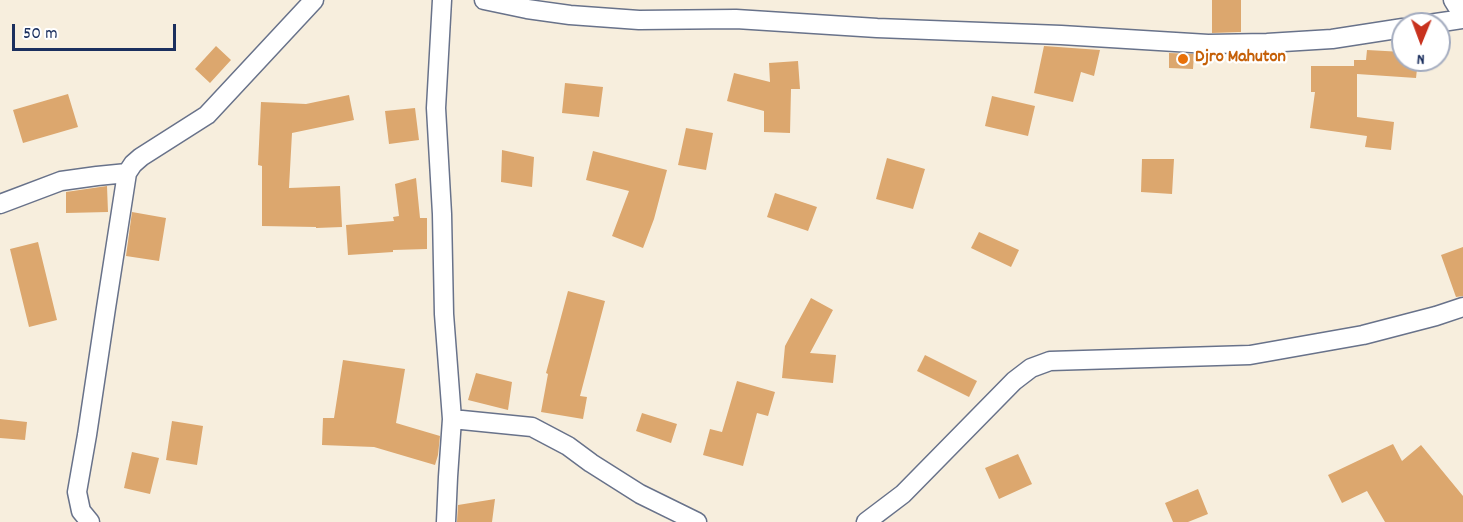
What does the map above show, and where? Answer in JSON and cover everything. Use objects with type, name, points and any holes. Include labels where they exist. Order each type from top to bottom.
[{"type":"street","points":[[90,522],[81,511],[76,492],[128,173],[141,157],[207,115],[314,0]]},
{"type":"street","points":[[442,0],[436,108],[442,214],[444,314],[452,419],[446,522]]},
{"type":"street","points":[[484,0],[570,15],[639,20],[736,19],[1208,44],[1332,39],[1391,30]]},
{"type":"street","points":[[1453,0],[1463,17]]},
{"type":"street","points":[[0,204],[61,182],[128,173]]},
{"type":"street","points":[[866,522],[903,494],[1014,381],[1031,368],[1050,361],[1250,355],[1363,335],[1463,307]]},
{"type":"street","points":[[452,419],[532,428],[568,446],[640,494],[697,522]]},
{"type":"building","points":[[1212,0],[1241,0],[1241,32],[1212,33]]},
{"type":"building","points":[[216,46],[231,60],[210,83],[195,69]]},
{"type":"building","points":[[1044,46],[1100,50],[1094,76],[1081,72],[1073,102],[1034,93]]},
{"type":"building","points":[[1367,50],[1391,51],[1391,72],[1417,72],[1416,78],[1357,74],[1357,117],[1394,122],[1391,150],[1365,147],[1367,136],[1310,128],[1315,92],[1311,92],[1311,66],[1354,66],[1354,60],[1366,60]]},
{"type":"building","points":[[1169,53],[1194,54],[1193,69],[1169,68]]},
{"type":"building","points":[[798,61],[800,89],[791,89],[790,133],[764,132],[764,111],[727,101],[734,73],[770,82],[769,63]]},
{"type":"building","points":[[565,83],[603,87],[599,117],[562,113]]},
{"type":"building","points":[[68,94],[78,127],[23,143],[13,110]]},
{"type":"building","points":[[349,95],[354,120],[292,133],[289,188],[340,186],[342,227],[262,226],[262,166],[258,165],[261,102],[306,104]]},
{"type":"building","points":[[992,96],[1035,106],[1028,136],[985,126]]},
{"type":"building","points":[[415,108],[419,140],[389,144],[385,111]]},
{"type":"building","points":[[686,128],[713,133],[706,170],[678,165]]},
{"type":"building","points":[[502,150],[534,157],[532,187],[501,182]]},
{"type":"building","points":[[593,151],[667,170],[654,219],[643,248],[612,236],[629,191],[586,180]]},
{"type":"building","points":[[887,158],[925,169],[913,209],[876,199]]},
{"type":"building","points":[[1142,159],[1174,159],[1172,194],[1141,192]]},
{"type":"building","points":[[416,178],[420,218],[427,218],[427,249],[348,255],[346,225],[394,221],[393,217],[399,216],[395,184]]},
{"type":"building","points":[[107,186],[108,212],[66,213],[66,192]]},
{"type":"building","points":[[775,193],[817,207],[808,231],[767,217]]},
{"type":"building","points":[[132,212],[166,218],[159,261],[126,256]]},
{"type":"building","points":[[979,232],[1019,250],[1011,267],[971,248]]},
{"type":"building","points":[[38,242],[57,320],[29,327],[10,249]]},
{"type":"building","points":[[1463,247],[1463,296],[1456,297],[1441,255]]},
{"type":"building","points":[[568,291],[605,301],[580,396],[587,397],[583,419],[541,412],[548,374],[546,373]]},
{"type":"building","points":[[811,298],[833,310],[810,353],[836,355],[833,383],[782,378],[785,346]]},
{"type":"building","points":[[925,355],[977,381],[969,397],[917,371]]},
{"type":"building","points":[[343,360],[405,369],[396,423],[440,436],[435,465],[374,447],[322,445],[323,418],[334,418]]},
{"type":"building","points":[[476,373],[512,382],[508,410],[468,400]]},
{"type":"building","points":[[737,381],[775,392],[768,416],[757,413],[743,466],[703,455],[710,429],[722,432]]},
{"type":"building","points":[[642,413],[677,424],[671,443],[636,431]]},
{"type":"building","points":[[0,419],[27,422],[25,440],[0,438]]},
{"type":"building","points":[[172,421],[203,426],[197,465],[166,460]]},
{"type":"building","points":[[1393,444],[1402,461],[1421,445],[1463,496],[1463,522],[1385,522],[1367,491],[1342,503],[1328,475]]},
{"type":"building","points":[[132,452],[159,458],[150,494],[124,488]]},
{"type":"building","points":[[1018,454],[1032,484],[999,499],[985,468]]},
{"type":"building","points":[[1198,489],[1208,514],[1188,522],[1173,522],[1165,503]]},
{"type":"building","points":[[495,499],[492,522],[457,522],[458,505]]},
{"type":"place","name":"Djro Mahuton","points":[[1183,59]]}]
